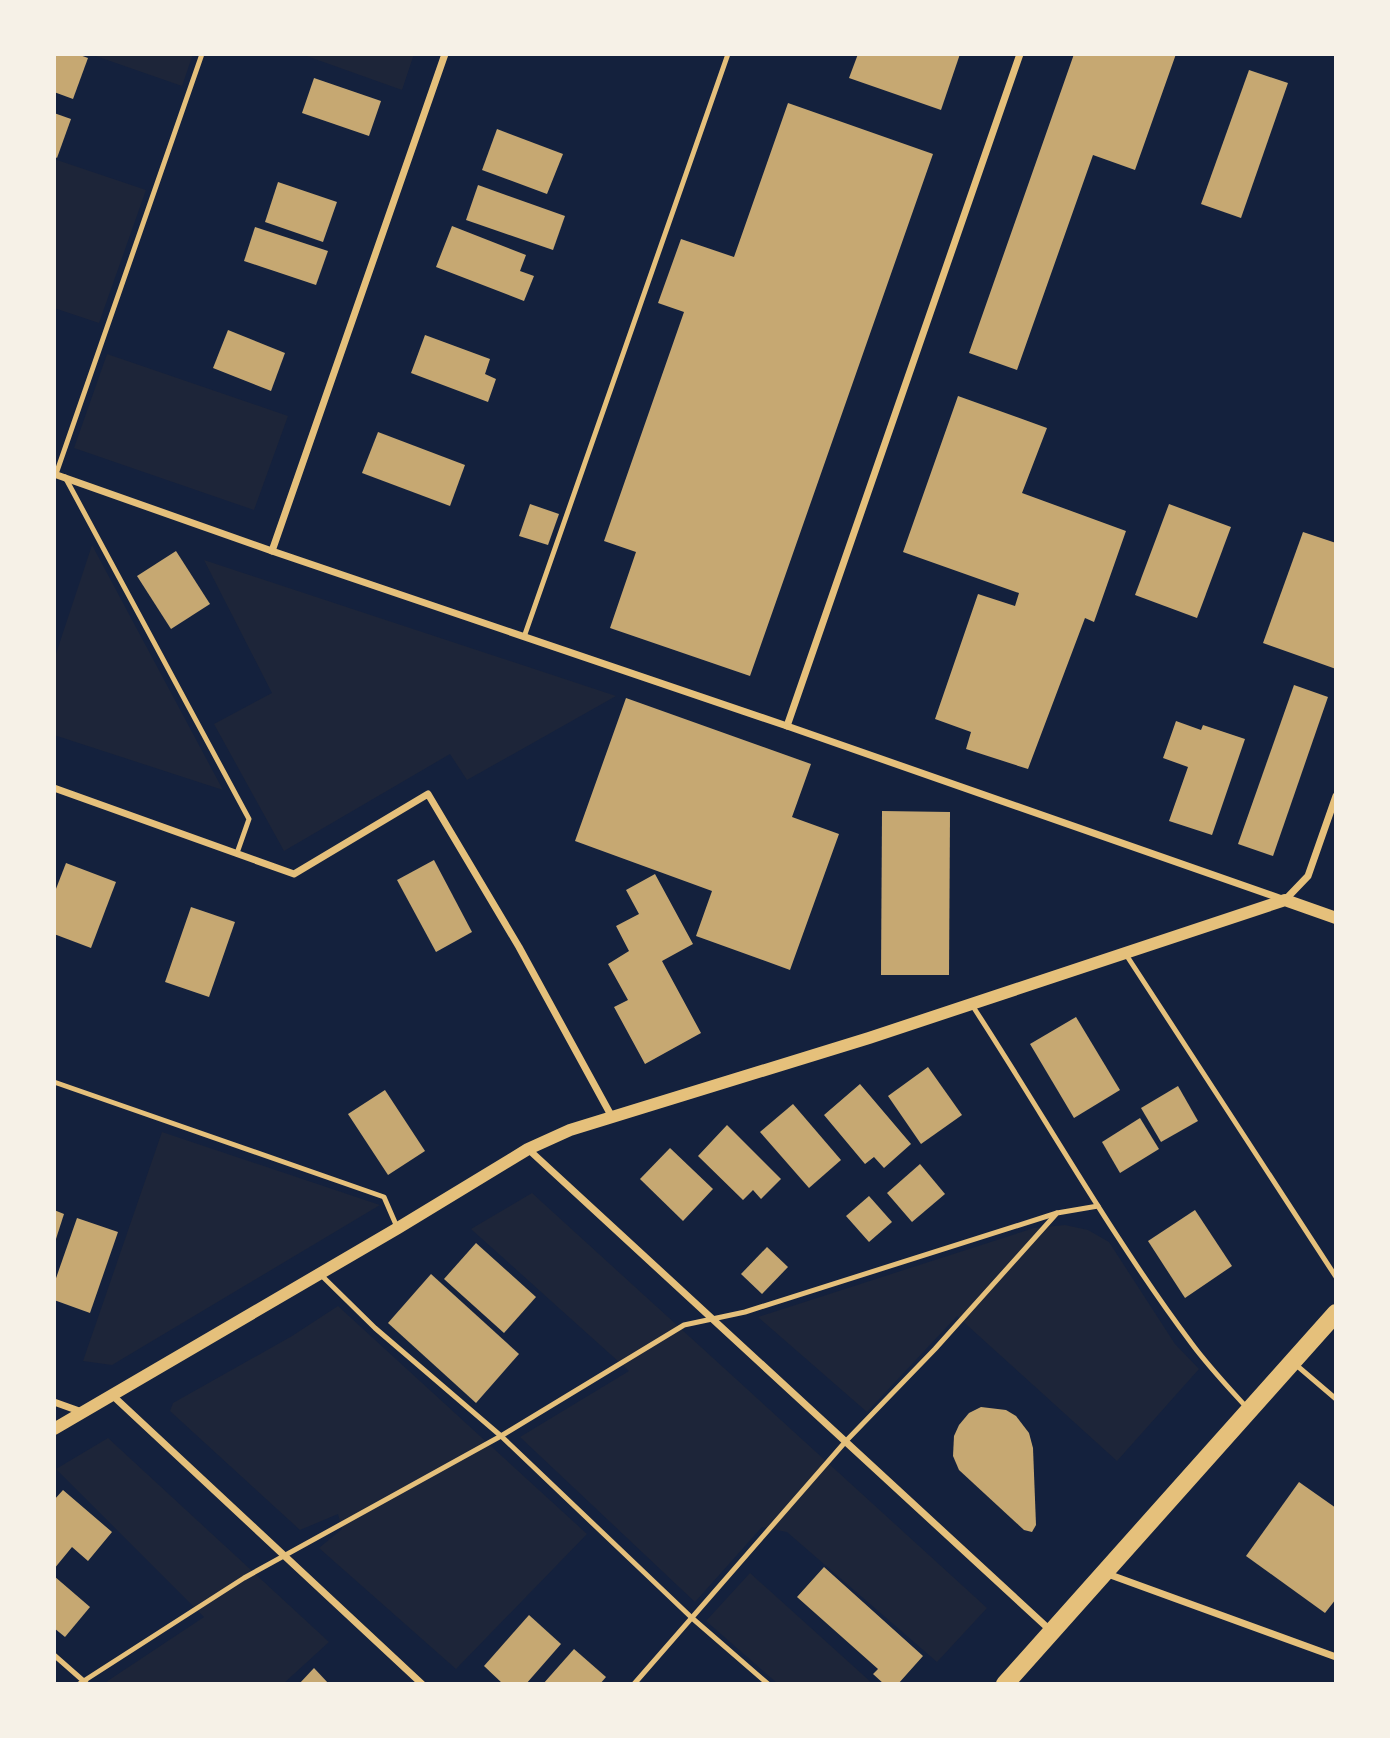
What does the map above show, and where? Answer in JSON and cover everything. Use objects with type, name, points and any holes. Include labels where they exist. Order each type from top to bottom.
[{"type":"main road","points":[[1005,1684],[1336,1313]]},
{"type":"street","points":[[272,551],[446,54]]},
{"type":"street","points":[[787,726],[1020,54]]},
{"type":"street","points":[[55,474],[1336,918]]},
{"type":"street","points":[[54,788],[294,874],[428,794],[519,947],[612,1117]]},
{"type":"street","points":[[54,1429],[528,1149],[570,1130],[971,1004],[1285,900],[1308,876],[1336,796]]},
{"type":"street","points":[[528,1149],[1052,1632]]},
{"type":"street","points":[[112,1395],[422,1684]]},
{"type":"street","points":[[54,1402],[82,1412]]},
{"type":"street","points":[[1105,1572],[1336,1657]]},
{"type":"lane","points":[[55,474],[202,54]]},
{"type":"lane","points":[[524,637],[728,54]]},
{"type":"lane","points":[[65,477],[249,818],[237,853]]},
{"type":"lane","points":[[1125,953],[1336,1277]]},
{"type":"lane","points":[[971,1004],[1098,1206],[1192,1345],[1249,1411]]},
{"type":"lane","points":[[54,1082],[384,1197],[398,1228]]},
{"type":"lane","points":[[54,1655],[83,1683],[282,1556],[501,1436],[684,1325],[758,1308],[1057,1213],[1098,1206]]},
{"type":"lane","points":[[634,1684],[846,1441],[935,1349],[1057,1213]]},
{"type":"lane","points":[[320,1274],[375,1328],[501,1436],[692,1618],[768,1684]]},
{"type":"lane","points":[[1293,1362],[1336,1399]]},
{"type":"shaded area","points":[[90,54],[193,54],[182,86]]},
{"type":"shaded area","points":[[301,54],[414,54],[402,90]]},
{"type":"shaded area","points":[[54,159],[146,190],[99,323],[54,308]]},
{"type":"shaded area","points":[[107,354],[288,416],[254,510],[74,448]]},
{"type":"shaded area","points":[[92,545],[223,790],[54,735],[54,660]]},
{"type":"shaded area","points":[[204,560],[616,696],[467,780],[450,754],[284,851],[214,724],[272,693]]},
{"type":"shaded area","points":[[162,1132],[380,1205],[112,1365],[83,1361]]},
{"type":"shaded area","points":[[532,1193],[987,1608],[937,1662],[787,1532],[762,1527],[695,1602],[520,1437],[629,1371],[471,1229]]},
{"type":"shaded area","points":[[1065,1225],[1088,1230],[1109,1242],[1175,1344],[1199,1369],[1117,1461],[957,1316],[867,1412],[758,1317],[1034,1228]]},
{"type":"shaded area","points":[[338,1306],[587,1534],[456,1669],[319,1548],[342,1529],[338,1514],[300,1530],[170,1411],[173,1403],[292,1336]]},
{"type":"shaded area","points":[[108,1438],[329,1642],[283,1684],[103,1684],[204,1617],[56,1469]]},
{"type":"shaded area","points":[[750,1573],[873,1684],[778,1684],[706,1621]]},
{"type":"building","points":[[54,54],[77,54],[88,58],[73,99],[54,92]]},
{"type":"building","points":[[858,54],[960,54],[941,110],[849,78]]},
{"type":"building","points":[[1074,54],[1176,54],[1135,170],[1093,155],[1017,370],[969,353]]},
{"type":"building","points":[[1249,70],[1288,83],[1241,218],[1201,204]]},
{"type":"building","points":[[314,78],[381,101],[369,136],[302,113]]},
{"type":"building","points":[[788,103],[933,154],[750,676],[610,628],[636,552],[604,541],[684,312],[658,303],[681,239],[734,257]]},
{"type":"building","points":[[54,113],[71,119],[57,158],[54,156]]},
{"type":"building","points":[[497,129],[563,154],[547,194],[482,170]]},
{"type":"building","points":[[278,182],[337,202],[323,242],[265,222]]},
{"type":"building","points":[[478,185],[565,216],[553,250],[466,220]]},
{"type":"building","points":[[452,226],[526,255],[520,271],[534,276],[524,301],[436,267]]},
{"type":"building","points":[[255,227],[328,251],[316,285],[244,261]]},
{"type":"building","points":[[228,330],[285,353],[271,391],[213,368]]},
{"type":"building","points":[[425,335],[490,359],[485,374],[496,379],[488,402],[411,373]]},
{"type":"building","points":[[958,396],[1047,428],[1022,493],[1126,531],[1094,622],[1085,618],[1028,769],[966,749],[971,732],[935,719],[978,594],[1015,606],[1019,593],[903,552]]},
{"type":"building","points":[[378,432],[465,465],[450,506],[362,473]]},
{"type":"building","points":[[530,504],[559,514],[548,545],[519,536]]},
{"type":"building","points":[[1169,504],[1231,527],[1197,618],[1135,595]]},
{"type":"building","points":[[1303,532],[1336,543],[1336,669],[1263,643]]},
{"type":"building","points":[[176,551],[210,604],[171,629],[137,576]]},
{"type":"building","points":[[1294,685],[1328,697],[1273,856],[1238,844]]},
{"type":"building","points":[[626,698],[811,764],[792,817],[839,834],[790,970],[696,936],[712,891],[575,841]]},
{"type":"building","points":[[1176,721],[1201,730],[1203,725],[1245,739],[1212,835],[1169,821],[1188,767],[1163,758]]},
{"type":"building","points":[[882,811],[950,812],[949,975],[881,975]]},
{"type":"building","points":[[434,860],[472,932],[436,952],[397,880]]},
{"type":"building","points":[[66,863],[116,882],[91,948],[54,934],[54,894]]},
{"type":"building","points":[[655,874],[693,944],[662,961],[701,1033],[645,1064],[614,1007],[628,1000],[608,964],[629,951],[616,926],[639,914],[626,890]]},
{"type":"building","points":[[191,907],[235,922],[209,997],[165,982]]},
{"type":"building","points":[[1076,1017],[1120,1090],[1074,1118],[1030,1044]]},
{"type":"building","points":[[928,1067],[962,1115],[921,1144],[888,1096]]},
{"type":"building","points":[[860,1084],[911,1144],[884,1168],[874,1157],[865,1164],[824,1115]]},
{"type":"building","points":[[1178,1086],[1198,1121],[1161,1142],[1141,1108]]},
{"type":"building","points":[[385,1090],[425,1151],[388,1175],[348,1114]]},
{"type":"building","points":[[793,1104],[841,1160],[809,1188],[760,1132]]},
{"type":"building","points":[[1140,1118],[1159,1149],[1120,1173],[1102,1142]]},
{"type":"building","points":[[727,1125],[781,1179],[761,1199],[753,1190],[743,1200],[698,1156]]},
{"type":"building","points":[[670,1148],[713,1189],[683,1221],[640,1179]]},
{"type":"building","points":[[920,1164],[945,1194],[912,1222],[887,1193]]},
{"type":"building","points":[[869,1196],[892,1222],[869,1242],[846,1216]]},
{"type":"building","points":[[54,1210],[64,1214],[55,1242],[54,1242]]},
{"type":"building","points":[[1195,1210],[1232,1266],[1185,1298],[1148,1241]]},
{"type":"building","points":[[77,1218],[118,1232],[90,1313],[54,1300],[54,1284]]},
{"type":"building","points":[[476,1243],[536,1297],[504,1333],[444,1279]]},
{"type":"building","points":[[767,1247],[788,1267],[762,1294],[741,1274]]},
{"type":"building","points":[[431,1274],[519,1354],[476,1403],[388,1323]]},
{"type":"building","points":[[981,1407],[1006,1410],[1016,1416],[1029,1433],[1033,1448],[1036,1525],[1032,1532],[1024,1530],[959,1470],[953,1456],[954,1436],[959,1425],[969,1413]]},
{"type":"building","points":[[1299,1482],[1336,1508],[1336,1599],[1325,1613],[1246,1556]]},
{"type":"building","points":[[63,1490],[112,1532],[88,1561],[72,1547],[54,1569],[54,1500]]},
{"type":"building","points":[[824,1567],[923,1656],[898,1684],[884,1684],[873,1674],[878,1669],[797,1597]]},
{"type":"building","points":[[54,1576],[90,1607],[65,1637],[54,1628]]},
{"type":"building","points":[[529,1615],[561,1644],[526,1684],[503,1684],[484,1666]]},
{"type":"building","points":[[574,1649],[606,1677],[600,1684],[543,1684]]},
{"type":"building","points":[[314,1668],[329,1684],[299,1684]]}]
